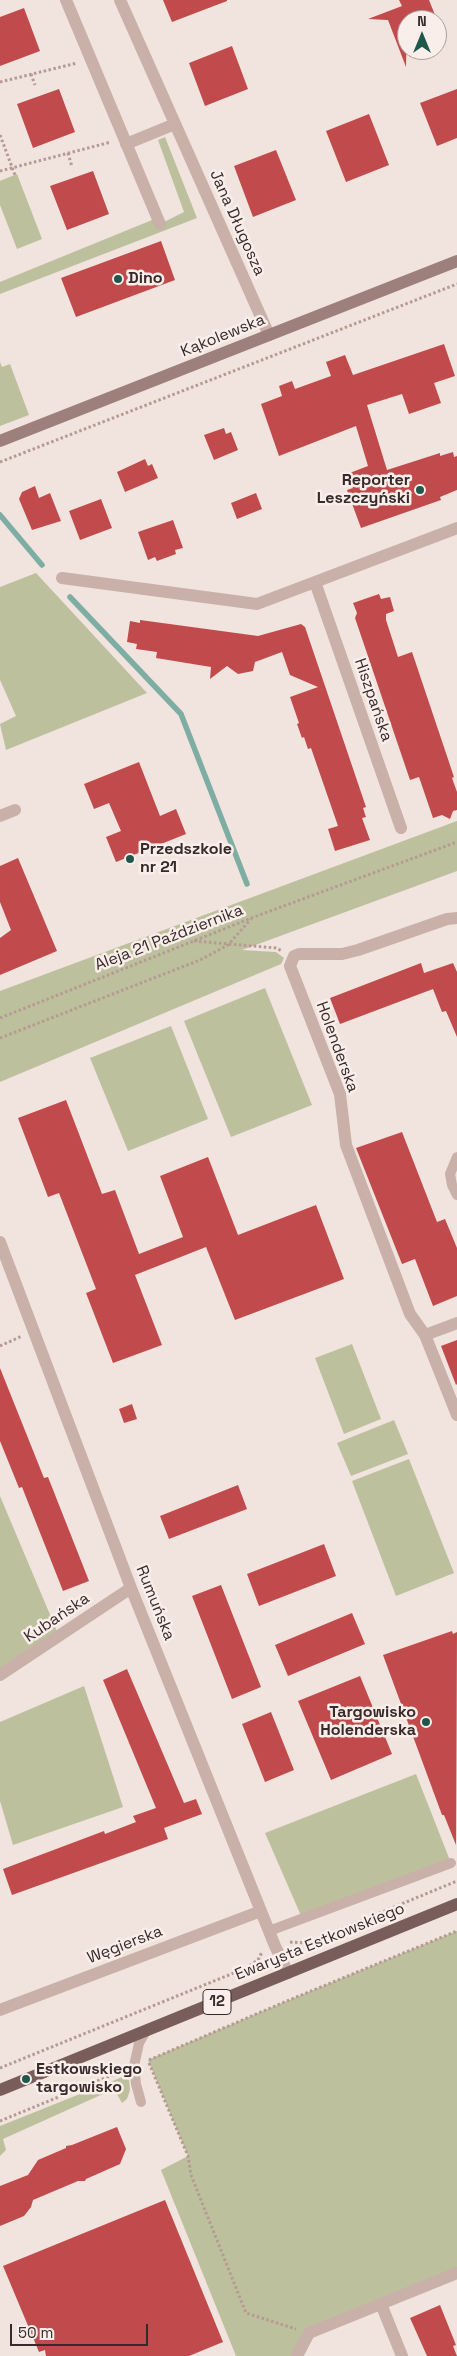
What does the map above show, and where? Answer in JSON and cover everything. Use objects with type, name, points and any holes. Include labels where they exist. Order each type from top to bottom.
[{"type":"main road","name":"Ewarysta Estkowskiego","points":[[0,2090],[457,1904]]},
{"type":"street","points":[[66,0],[160,224]]},
{"type":"street","name":"Jana Długosza","points":[[120,0],[269,335]]},
{"type":"street","points":[[125,141],[175,124]]},
{"type":"street","name":"Kąkolewska","points":[[0,441],[457,261]]},
{"type":"street","points":[[62,578],[257,604],[457,528]]},
{"type":"street","name":"Hiszpańska","points":[[316,582],[401,828]]},
{"type":"street","points":[[0,816],[15,810]]},
{"type":"street","points":[[294,956],[342,954],[447,919],[457,918]]},
{"type":"street","name":"Holenderska","points":[[294,956],[290,961],[291,972],[340,1094],[346,1146],[410,1314],[425,1335],[457,1415]]},
{"type":"street","name":"Rumuńska","points":[[0,1242],[131,1588],[275,1946],[288,1973]]},
{"type":"street","points":[[425,1335],[457,1323]]},
{"type":"street","name":"Kubańska","points":[[0,1675],[131,1588]]},
{"type":"street","name":"Węgierska","points":[[0,2010],[261,1911]]},
{"type":"street","points":[[297,2356],[309,2333],[457,2273]]},
{"type":"street","points":[[381,2304],[402,2356]]},
{"type":"lane","points":[[457,1158],[450,1174],[457,1194]]},
{"type":"lane","points":[[270,1930],[451,1863]]},
{"type":"lane","points":[[141,2102],[134,2066],[139,2043],[146,2031]]},
{"type":"path","points":[[0,82],[91,60]]},
{"type":"path","points":[[31,74],[35,85]]},
{"type":"path","points":[[0,135],[15,175]]},
{"type":"path","points":[[0,170],[125,141]]},
{"type":"path","points":[[68,153],[72,167]]},
{"type":"path","points":[[0,462],[457,284]]},
{"type":"path","points":[[254,917],[457,842]]},
{"type":"path","name":"Aleja 21 Października","points":[[0,1018],[254,917]]},
{"type":"path","name":"Aleja 21 Października","points":[[0,1038],[200,960],[228,945],[254,917]]},
{"type":"path","points":[[194,941],[276,948],[294,956]]},
{"type":"path","points":[[0,1346],[34,1331]]},
{"type":"path","points":[[0,2068],[246,1968],[258,1960],[264,1950],[287,1941],[307,1943],[457,1881]]},
{"type":"path","points":[[0,2121],[457,1931]]},
{"type":"path","points":[[148,2060],[188,2156],[191,2175],[246,2313],[309,2333]]},
{"type":"green space","points":[[165,137],[197,218],[0,294],[0,282],[157,218],[160,224],[184,212],[158,140]]},
{"type":"green space","points":[[17,174],[42,239],[17,249],[0,205],[0,181]]},
{"type":"green space","points":[[0,362],[2,367],[10,364],[29,415],[0,426]]},
{"type":"green space","points":[[36,573],[147,693],[6,750],[0,724],[16,716],[0,680],[0,587]]},
{"type":"green space","points":[[457,821],[457,871],[242,950],[276,952],[284,958],[281,964],[0,1082],[0,991]]},
{"type":"green space","points":[[265,988],[312,1105],[231,1137],[184,1021]]},
{"type":"green space","points":[[171,1026],[208,1119],[128,1151],[90,1058]]},
{"type":"green space","points":[[352,1344],[381,1419],[344,1434],[315,1358]]},
{"type":"green space","points":[[394,1420],[408,1454],[351,1476],[337,1443]]},
{"type":"green space","points":[[409,1459],[454,1573],[396,1596],[352,1481]]},
{"type":"green space","points":[[0,1496],[59,1636],[0,1675]]},
{"type":"green space","points":[[84,1686],[123,1807],[13,1845],[0,1801],[0,1722]]},
{"type":"green space","points":[[416,1774],[451,1863],[302,1918],[265,1833]]},
{"type":"green space","points":[[457,1931],[457,2273],[309,2333],[297,2356],[236,2356],[161,2170],[188,2156],[148,2060]]},
{"type":"green space","points":[[125,2076],[129,2080],[130,2090],[127,2099],[122,2103],[114,2089],[3,2139],[6,2150],[0,2156],[0,2126]]},
{"type":"building","points":[[163,0],[227,0],[227,1],[172,22]]},
{"type":"building","points":[[399,0],[429,0],[433,10],[397,10],[397,44],[388,20],[368,19],[402,6]]},
{"type":"building","points":[[24,8],[40,51],[0,66],[0,17]]},
{"type":"building","points":[[232,46],[248,89],[205,106],[189,63]]},
{"type":"building","points":[[59,89],[75,132],[33,148],[17,104]]},
{"type":"building","points":[[457,89],[457,138],[437,146],[420,103]]},
{"type":"building","points":[[369,114],[389,165],[346,182],[326,131]]},
{"type":"building","points":[[276,150],[296,200],[253,217],[234,166]]},
{"type":"building","points":[[93,171],[109,214],[67,230],[50,186]]},
{"type":"building","name":"Dino","points":[[161,241],[175,280],[76,317],[61,278]]},
{"type":"building","points":[[444,344],[455,376],[434,383],[441,403],[409,414],[402,394],[367,405],[387,470],[440,453],[440,456],[453,452],[454,457],[457,456],[457,490],[440,497],[441,500],[361,528],[347,490],[353,488],[347,474],[368,466],[356,426],[279,456],[261,404],[282,396],[279,386],[292,381],[295,389],[331,376],[326,362],[345,355],[353,375]]},
{"type":"building","points":[[224,428],[226,434],[231,432],[238,450],[214,460],[204,435]]},
{"type":"building","points":[[145,459],[148,466],[152,464],[158,478],[125,492],[117,472]]},
{"type":"building","points":[[35,486],[39,498],[50,493],[61,521],[32,530],[19,499],[22,492]]},
{"type":"building","points":[[256,493],[262,509],[237,519],[231,503]]},
{"type":"building","points":[[101,499],[112,528],[80,540],[69,511]]},
{"type":"building","points":[[173,520],[183,548],[175,550],[176,554],[157,561],[155,557],[148,560],[138,532]]},
{"type":"building","points":[[379,594],[381,599],[390,597],[394,611],[386,614],[386,620],[398,657],[412,652],[454,777],[452,778],[457,792],[457,810],[453,811],[450,819],[442,815],[433,818],[419,777],[410,780],[355,618],[357,613],[353,603]]},
{"type":"building","points":[[140,620],[258,636],[301,624],[305,627],[366,807],[363,808],[366,817],[362,818],[370,840],[335,851],[328,829],[338,826],[311,748],[308,749],[304,737],[302,738],[290,697],[318,687],[290,675],[282,652],[255,662],[253,671],[238,674],[227,666],[210,679],[211,667],[156,658],[157,652],[136,649],[137,644],[127,642],[130,621],[140,623]]},
{"type":"building","points":[[139,762],[160,816],[176,809],[186,834],[116,862],[106,837],[121,831],[109,803],[94,809],[84,784]]},
{"type":"building","points":[[18,858],[57,951],[0,975],[0,938],[11,930],[0,902],[0,866]]},
{"type":"building","points":[[421,963],[424,973],[453,963],[457,972],[457,1037],[446,1011],[442,1012],[433,989],[340,1024],[330,998]]},
{"type":"building","points":[[66,1100],[102,1194],[115,1190],[139,1254],[183,1237],[160,1176],[208,1157],[238,1235],[316,1205],[344,1279],[235,1320],[206,1247],[135,1275],[162,1345],[113,1363],[86,1293],[96,1289],[59,1193],[48,1197],[18,1118]]},
{"type":"building","points":[[402,1132],[437,1222],[445,1219],[457,1248],[457,1296],[433,1306],[415,1259],[402,1264],[356,1148]]},
{"type":"building","points":[[457,1340],[457,1384],[456,1385],[441,1346]]},
{"type":"building","points":[[0,1368],[44,1478],[48,1477],[89,1581],[63,1591],[22,1487],[19,1488],[0,1441]]},
{"type":"building","points":[[132,1404],[137,1419],[124,1423],[119,1409]]},
{"type":"building","points":[[238,1485],[247,1509],[169,1539],[160,1516]]},
{"type":"building","points":[[324,1544],[336,1576],[259,1606],[247,1574]]},
{"type":"building","points":[[221,1585],[261,1687],[232,1699],[192,1596]]},
{"type":"building","points":[[352,1613],[365,1644],[288,1676],[275,1645]]},
{"type":"building","name":"Targowisko Holenderska","points":[[452,1631],[453,1634],[457,1632],[456,1845],[444,1815],[442,1815],[383,1655]]},
{"type":"building","points":[[127,1669],[184,1803],[196,1799],[202,1814],[164,1828],[168,1839],[12,1895],[3,1869],[104,1831],[105,1834],[136,1822],[133,1816],[156,1808],[103,1680]]},
{"type":"building","points":[[360,1676],[392,1754],[331,1780],[298,1701]]},
{"type":"building","points":[[271,1712],[294,1770],[265,1782],[242,1724]]},
{"type":"building","points":[[117,2127],[126,2149],[120,2164],[85,2181],[78,2181],[33,2200],[31,2207],[24,2216],[0,2226],[0,2186],[28,2175],[38,2160],[66,2148],[66,2146]]},
{"type":"building","points":[[165,2200],[223,2342],[189,2356],[46,2356],[45,2350],[39,2352],[3,2266]]},
{"type":"building","points":[[440,2305],[456,2345],[453,2346],[457,2356],[427,2356],[410,2318]]},
{"type":"waterway","points":[[0,515],[42,565]]},
{"type":"waterway","points":[[70,597],[181,714],[247,884]]},
{"type":"place","name":"Dino","points":[[118,279]]},
{"type":"place","name":"Reporter Leszczyński","points":[[420,490]]},
{"type":"place","name":"Przedszkole nr 21","points":[[130,859]]},
{"type":"place","name":"Targowisko Holenderska","points":[[426,1722]]},
{"type":"place","name":"Estkowskiego targowisko","points":[[26,2079]]}]
